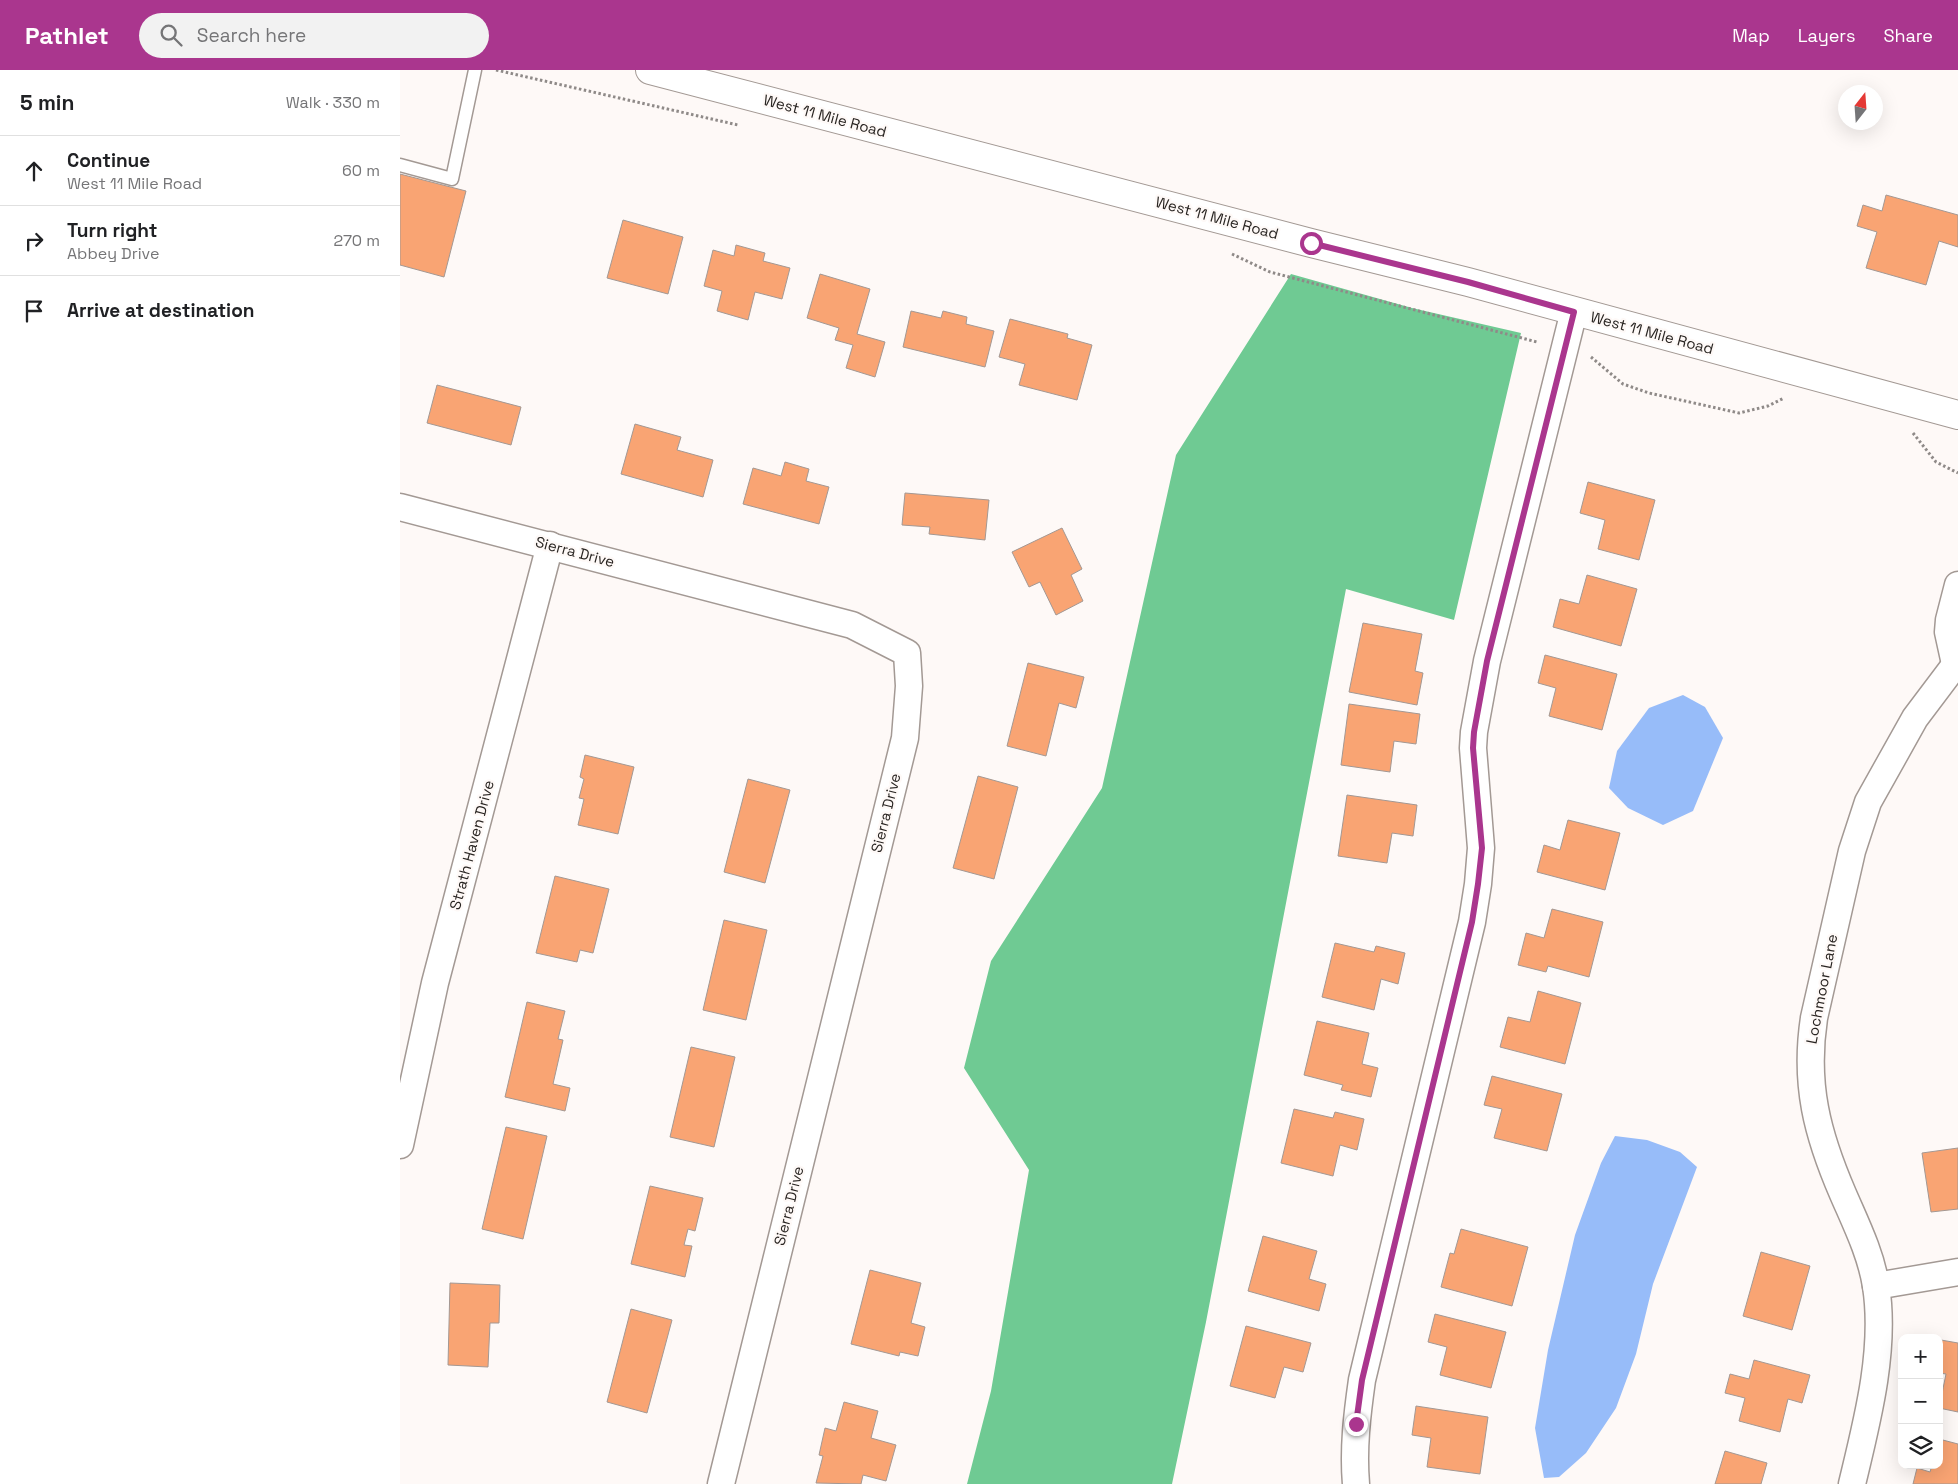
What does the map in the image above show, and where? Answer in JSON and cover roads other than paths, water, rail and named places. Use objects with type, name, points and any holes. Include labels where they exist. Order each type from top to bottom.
[{"type":"street","name":"West 11 Mile Road","points":[[650,70],[1311,243],[1468,282],[1958,415]]},
{"type":"street","points":[[1356,1484],[1354,1469],[1356,1424],[1362,1380],[1470,932],[1478,884],[1482,848],[1473,748],[1476,716],[1487,661],[1574,312]]},
{"type":"street","name":"Sierra Drive","points":[[400,507],[852,625],[907,653],[908,686],[905,738],[721,1484]]},
{"type":"street","name":"Strath Haven Drive","points":[[400,1146],[435,983],[550,545]]},
{"type":"street","points":[[1957,662],[1948,632],[1949,620],[1958,585]]},
{"type":"street","name":"Lochmoor Lane","points":[[1852,1484],[1871,1403],[1879,1321],[1876,1286],[1862,1237],[1838,1183],[1818,1127],[1811,1094],[1810,1040],[1852,851],[1868,802],[1915,718],[1957,662]]},
{"type":"street","points":[[1876,1286],[1958,1272]]},
{"type":"lane","points":[[400,165],[452,179],[475,70]]},
{"type":"water","points":[[1683,695],[1705,707],[1723,738],[1693,811],[1663,825],[1628,808],[1609,788],[1617,751],[1649,708]]},
{"type":"water","points":[[1615,1136],[1647,1140],[1680,1152],[1697,1167],[1653,1284],[1636,1354],[1616,1408],[1586,1453],[1559,1477],[1544,1478],[1535,1428],[1548,1350],[1575,1235],[1601,1163]]}]
